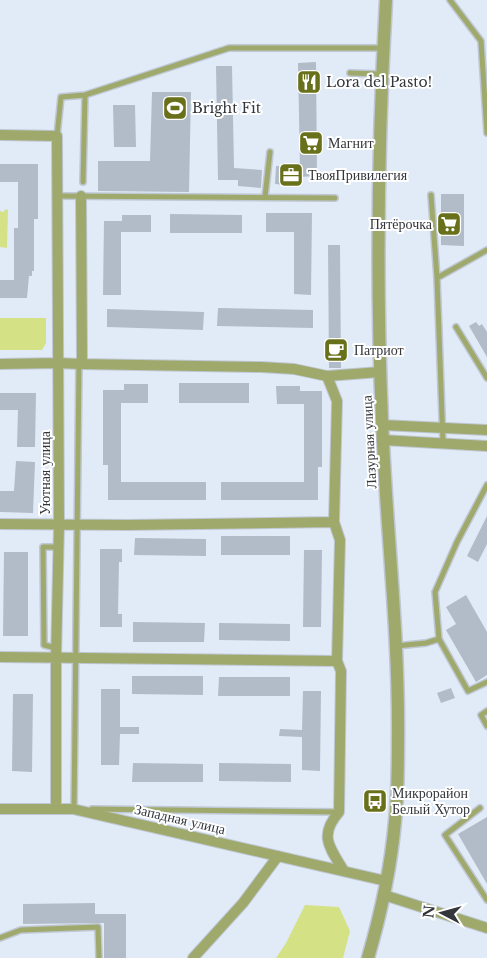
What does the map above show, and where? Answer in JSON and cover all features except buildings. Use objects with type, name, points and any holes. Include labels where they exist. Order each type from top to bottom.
[{"type":"street","name":"Лазурная улица","points":[[368,958],[380,917],[396,820],[398,766],[396,646],[380,372],[379,274],[382,74],[386,0]]},
{"type":"street","points":[[0,135],[57,136]]},
{"type":"street","name":"Уютная улица","points":[[56,809],[56,653],[59,547],[57,136]]},
{"type":"street","points":[[79,364],[82,359],[81,196]]},
{"type":"street","points":[[0,364],[262,366],[294,369],[327,376],[380,372]]},
{"type":"street","points":[[327,376],[337,401],[334,522],[340,540],[338,661],[342,671],[339,812],[332,820],[327,834],[333,852],[348,872]]},
{"type":"street","points":[[382,425],[487,430]]},
{"type":"street","points":[[383,440],[487,446]]},
{"type":"street","points":[[0,524],[334,522]]},
{"type":"street","points":[[0,657],[56,653],[75,659],[338,661]]},
{"type":"street","name":"Западная улица","points":[[0,809],[73,809],[386,881]]},
{"type":"street","points":[[193,958],[244,903],[278,856]]},
{"type":"street","points":[[384,895],[487,928]]},
{"type":"lane","points":[[452,1],[481,41],[487,133]]},
{"type":"lane","points":[[57,136],[62,97],[85,96],[229,48],[383,48]]},
{"type":"lane","points":[[350,73],[382,74]]},
{"type":"lane","points":[[83,182],[85,96]]},
{"type":"lane","points":[[265,198],[270,152]]},
{"type":"lane","points":[[431,195],[437,278],[443,443]]},
{"type":"lane","points":[[57,196],[335,198]]},
{"type":"lane","points":[[437,278],[487,250]]},
{"type":"lane","points":[[456,327],[487,378]]},
{"type":"lane","points":[[79,364],[73,809],[339,812]]},
{"type":"lane","points":[[487,485],[457,542],[435,592],[439,638],[468,691],[487,682]]},
{"type":"lane","points":[[56,653],[44,645],[43,547],[59,547]]},
{"type":"lane","points":[[396,646],[426,643],[439,638]]},
{"type":"lane","points":[[487,711],[481,715],[487,726]]},
{"type":"lane","points":[[480,808],[445,836],[487,900]]},
{"type":"lane","points":[[0,938],[21,930],[98,927],[99,958]]},
{"type":"green space","points":[[6,209],[8,210],[7,248],[0,247],[0,211],[3,212]]},
{"type":"green space","points":[[0,318],[46,318],[46,343],[42,350],[0,350]]},
{"type":"green space","points":[[305,905],[339,907],[350,931],[343,958],[276,958],[286,943]]},
{"type":"place","name":"Lora del Pasto!","points":[[309,82]]},
{"type":"place","name":"Bright Fit","points":[[175,108]]},
{"type":"place","name":"Магнит","points":[[311,143]]},
{"type":"place","name":"ТвояПривилегия","points":[[291,175]]},
{"type":"place","name":"Пятёрочка","points":[[449,224]]},
{"type":"place","name":"Патриот","points":[[336,350]]},
{"type":"place","name":"Микрорайон Белый Хутор","points":[[375,801]]}]
